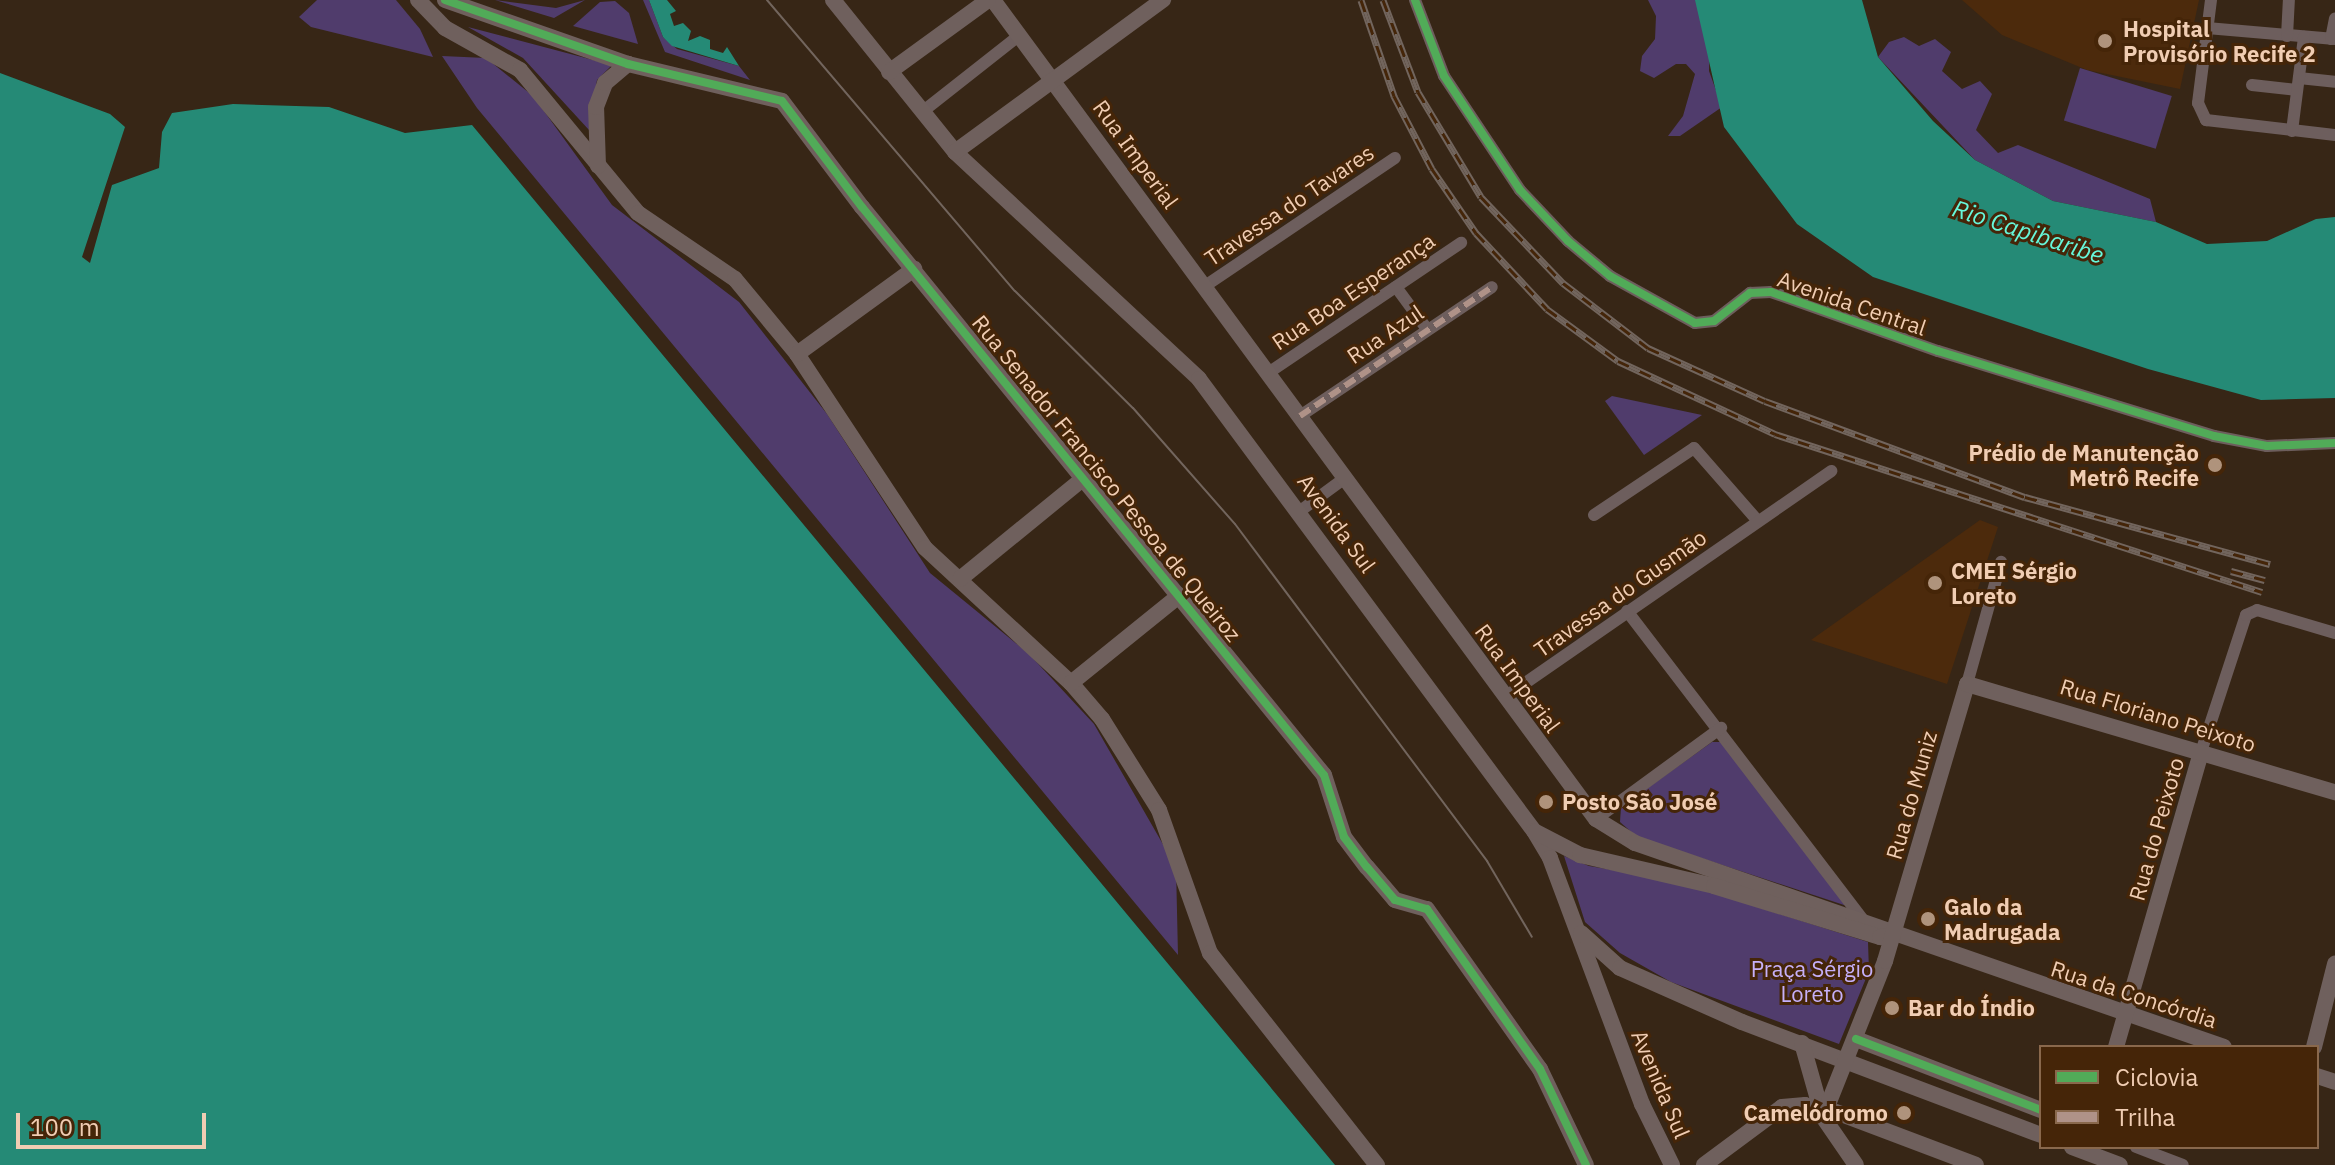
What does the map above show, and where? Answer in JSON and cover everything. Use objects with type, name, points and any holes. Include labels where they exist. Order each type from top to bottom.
[{"type":"main road","points":[[418,0],[445,28],[520,70],[638,213],[735,279],[797,354],[886,494],[925,548],[1071,683],[1127,754],[1159,810],[1210,953],[1377,1165]]},
{"type":"main road","name":"Rua Senador Francisco Pessoa de Queiroz","points":[[445,0],[628,64],[782,101],[914,269],[1324,775],[1344,837],[1367,867],[1395,900],[1427,909],[1540,1069],[1586,1165]]},
{"type":"main road","name":"Avenida Sul","points":[[833,0],[955,152],[1199,379],[1300,511],[1534,831],[1550,858],[1574,926],[1672,1165]]},
{"type":"main road","points":[[889,72],[990,0]]},
{"type":"main road","name":"Rua Imperial","points":[[990,0],[1054,79],[1596,819],[1635,843],[1893,936]]},
{"type":"main road","points":[[955,152],[1163,0]]},
{"type":"main road","points":[[598,166],[596,107],[605,83],[628,64]]},
{"type":"main road","points":[[797,354],[914,269]]},
{"type":"main road","points":[[960,579],[1084,478]]},
{"type":"main road","points":[[1071,683],[1180,595]]},
{"type":"main road","name":"Rua Floriano Peixoto","points":[[1967,684],[2335,792]]},
{"type":"main road","name":"Rua do Muniz","points":[[1856,1039],[1893,936],[1967,684]]},
{"type":"main road","name":"Rua do Peixoto","points":[[2117,1045],[2201,752]]},
{"type":"main road","name":"Rua Imperial","points":[[1534,831],[1580,855],[1869,926]]},
{"type":"main road","points":[[1869,926],[1902,904]]},
{"type":"main road","points":[[1574,926],[1620,968],[1844,1060],[2039,1134]]},
{"type":"main road","name":"Rua da Concórdia","points":[[1893,936],[2218,1045]]},
{"type":"main road","points":[[2315,1045],[2335,964]]},
{"type":"main road","points":[[1826,1113],[1844,1060],[1856,1039],[2039,1109]]},
{"type":"main road","points":[[1802,1043],[1826,1113],[1856,1165]]},
{"type":"main road","points":[[1704,1165],[1782,1107],[1805,1105],[1976,1165]]},
{"type":"main road","points":[[2082,1153],[2120,1165]]},
{"type":"street","name":"Avenida Central","points":[[1415,0],[1444,76],[1520,190],[1568,241],[1645,296],[1706,323],[1743,297],[1771,292],[2214,436],[2267,446],[2335,443]]},
{"type":"street","points":[[2211,0],[2198,103],[2206,120],[2335,135]]},
{"type":"street","points":[[2287,36],[2289,0]]},
{"type":"street","points":[[2207,28],[2333,39],[2335,18]]},
{"type":"street","points":[[922,112],[1020,35]]},
{"type":"street","points":[[2292,131],[2304,37]]},
{"type":"street","points":[[2252,85],[2335,82]]},
{"type":"street","name":"Travessa do Tavares","points":[[1205,286],[1395,158]]},
{"type":"street","name":"Rua Boa Esperança","points":[[1268,373],[1461,243]]},
{"type":"street","points":[[1396,287],[1427,329]]},
{"type":"street","name":"Rua Azul","points":[[1300,416],[1492,287]]},
{"type":"street","points":[[1594,515],[1694,448],[1758,521]]},
{"type":"street","name":"Travessa do Gusmão","points":[[1505,697],[1831,471]]},
{"type":"street","points":[[1300,511],[1345,478]]},
{"type":"street","name":"Rua do Muniz","points":[[1967,684],[2001,562]]},
{"type":"street","name":"Rua do Peixoto","points":[[2201,752],[2241,623],[2257,610],[2335,633]]},
{"type":"street","points":[[1627,611],[1721,728],[1869,926]]},
{"type":"street","points":[[1596,819],[1721,728]]},
{"type":"street","points":[[2141,1149],[2183,1165]]},
{"type":"shaded area","name":"Hospital Provisório Recife 2","points":[[1962,0],[2199,0],[2180,89],[2087,70],[2002,35]]},
{"type":"shaded area","name":"CMEI Sérgio Loreto","points":[[1980,520],[1998,527],[1947,684],[1811,640]]},
{"type":"green space","points":[[317,0],[396,0],[420,29],[433,57],[311,27],[299,17]]},
{"type":"green space","points":[[495,0],[556,8],[585,0],[554,18]]},
{"type":"green space","points":[[643,0],[649,0],[663,37],[677,49],[739,66],[750,80],[665,52]]},
{"type":"green space","points":[[1648,0],[1704,0],[1710,28],[1709,71],[1722,107],[1680,136],[1668,136],[1683,116],[1695,74],[1686,64],[1676,64],[1654,78],[1640,71],[1642,56],[1655,39],[1656,16]]},
{"type":"green space","points":[[615,1],[629,13],[638,44],[573,26],[600,2]]},
{"type":"green space","points":[[468,27],[612,65],[597,80],[589,130],[523,58]]},
{"type":"green space","points":[[1904,37],[1919,46],[1935,39],[1951,52],[1942,71],[1962,89],[1980,81],[1992,94],[1976,130],[1998,153],[2018,145],[2150,199],[2156,222],[2053,201],[1975,160],[1878,57],[1889,42]]},
{"type":"green space","points":[[442,56],[486,58],[533,96],[612,205],[739,302],[827,414],[930,573],[1029,654],[1094,724],[1176,867],[1178,955],[477,108]]},
{"type":"green space","points":[[2080,68],[2172,96],[2156,149],[2064,121]]},
{"type":"green space","points":[[1612,396],[1702,415],[1644,455],[1605,401]]},
{"type":"green space","name":"Praça Sérgio Loreto","points":[[1712,742],[1721,742],[1847,906],[1637,837],[1620,822],[1621,807]]},
{"type":"green space","name":"Praça Sérgio Loreto","points":[[1564,856],[1589,866],[1672,880],[1868,942],[1869,971],[1839,1044],[1671,982],[1620,953],[1585,922]]},
{"type":"water","points":[[649,0],[667,0],[676,11],[670,14],[674,26],[683,23],[691,31],[688,41],[700,36],[710,40],[710,49],[723,53],[727,47],[739,66],[672,46],[663,37]]},
{"type":"water","name":"Rio Capibaribe","points":[[1695,0],[1862,0],[1878,57],[1933,121],[1975,160],[2053,201],[2156,222],[2207,244],[2267,241],[2316,219],[2335,217],[2335,398],[2261,400],[2148,369],[1873,277],[1797,224],[1724,127]]},
{"type":"water","points":[[0,73],[110,114],[125,127],[82,257],[90,263],[112,185],[159,168],[162,132],[172,113],[233,104],[329,107],[405,133],[472,125],[1335,1165],[0,1165]]},
{"type":"tram line","points":[[767,0],[1015,291],[1133,408],[1235,524],[1487,861],[1532,937]]},
{"type":"railway","points":[[1361,0],[1394,96],[1432,169],[1476,233],[1547,309],[1618,361],[1775,434],[2262,592]]},
{"type":"railway","points":[[1383,0],[1418,92],[1481,197],[1563,283],[1648,348],[1765,401],[2025,497],[2270,564]]},
{"type":"railway","points":[[2231,571],[2265,580]]},
{"type":"marked path","points":[[1300,416],[1492,287]]},
{"type":"cycle path","points":[[445,0],[628,64],[782,101],[862,207],[1324,775],[1344,837],[1367,867],[1395,900],[1427,909],[1540,1069],[1586,1165]]},
{"type":"cycle path","points":[[1415,0],[1444,76],[1520,190],[1568,241],[1610,276],[1695,323],[1714,321],[1750,293],[1771,292],[1938,351],[2214,436],[2267,446],[2335,443]]},
{"type":"cycle path","points":[[1856,1039],[2039,1109]]},
{"type":"place","name":"Hospital Provisório Recife 2","points":[[2105,41]]},
{"type":"place","name":"Prédio de Manutenção Metrô Recife","points":[[2215,465]]},
{"type":"place","name":"CMEI Sérgio Loreto","points":[[1935,583]]},
{"type":"place","name":"Posto São José","points":[[1546,802]]},
{"type":"place","name":"Galo da Madrugada","points":[[1928,919]]},
{"type":"place","name":"Bar do Índio","points":[[1892,1008]]},
{"type":"place","name":"Camelódromo","points":[[1904,1113]]}]
